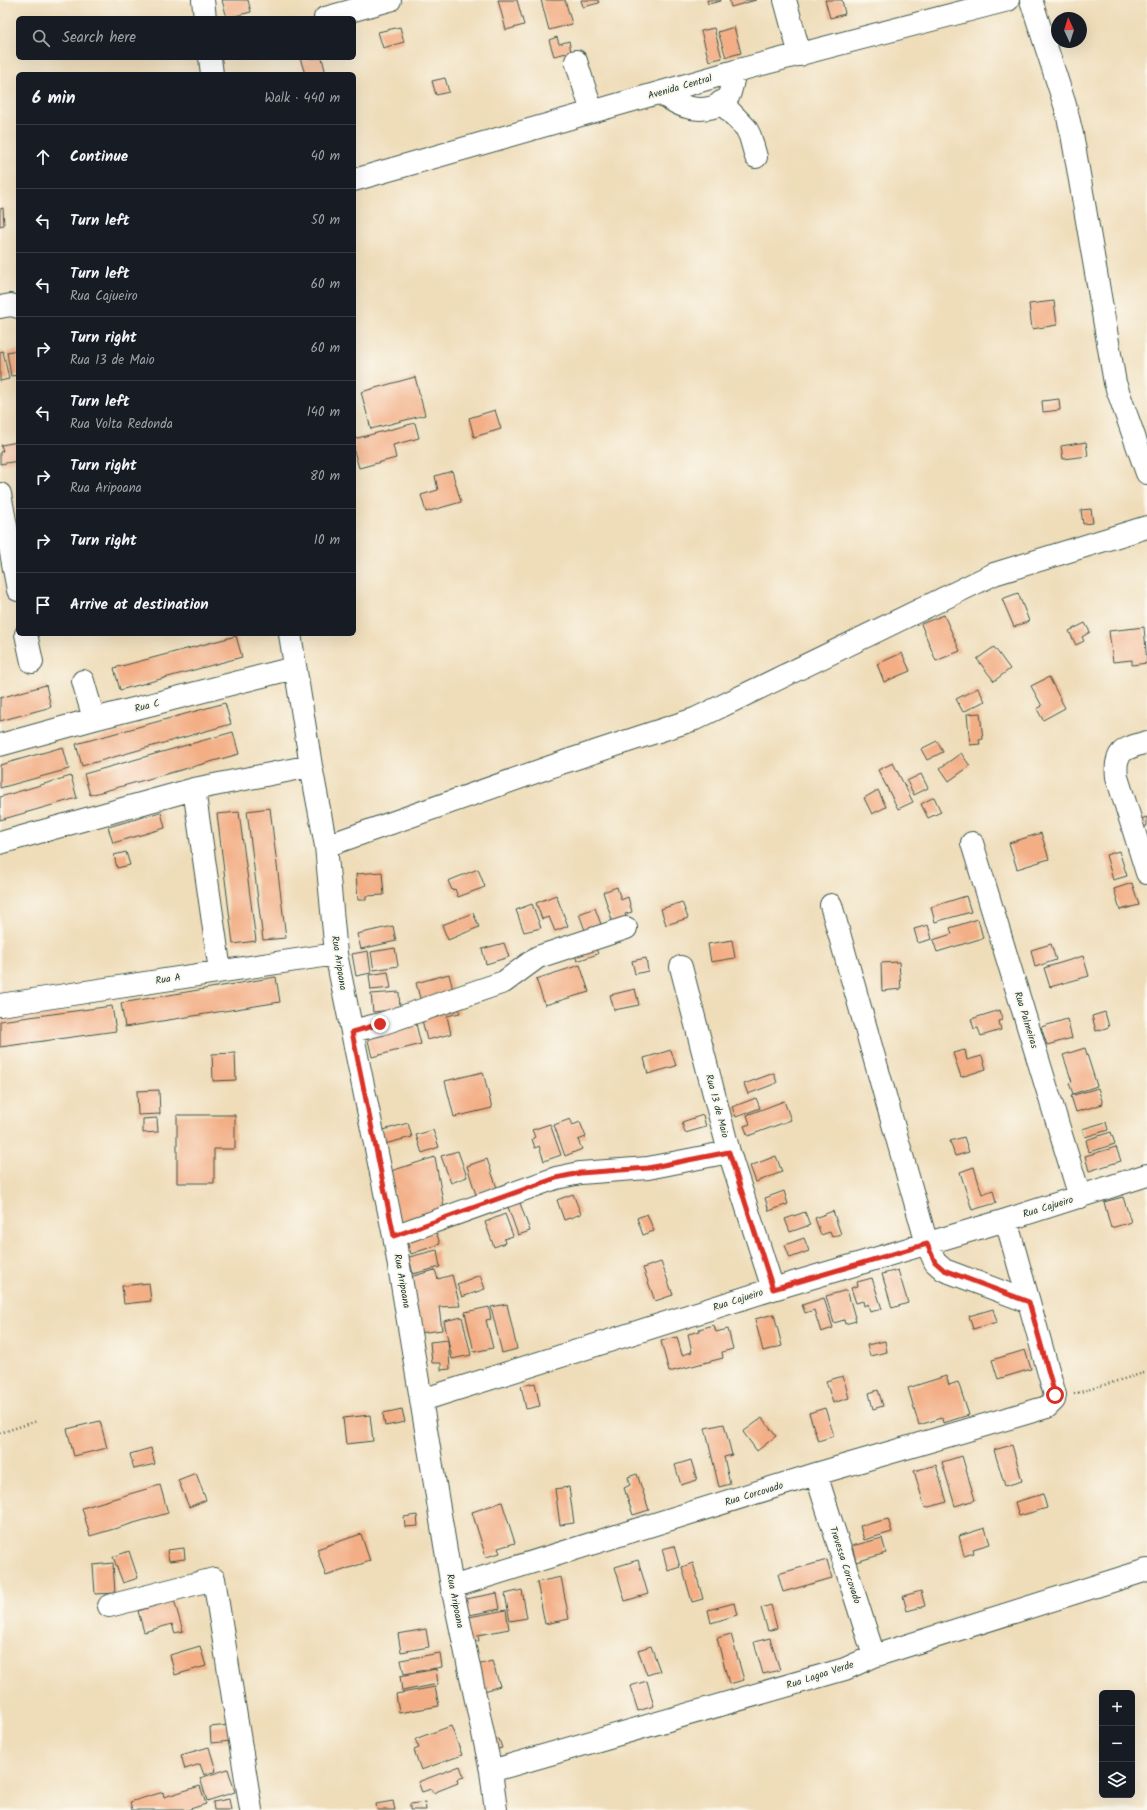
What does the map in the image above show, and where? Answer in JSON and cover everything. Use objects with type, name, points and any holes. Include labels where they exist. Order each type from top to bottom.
[{"type":"street","points":[[203,0],[205,16]]},
{"type":"street","points":[[332,16],[390,0]]},
{"type":"street","points":[[785,0],[800,55]]},
{"type":"street","name":"Avenida Central","points":[[356,179],[735,71],[1008,0]]},
{"type":"street","points":[[1031,0],[1065,104],[1072,134],[1115,383],[1147,473]]},
{"type":"street","points":[[210,60],[212,72]]},
{"type":"street","points":[[576,62],[592,112]]},
{"type":"street","points":[[659,93],[685,107],[696,109],[712,107],[728,96],[735,71]]},
{"type":"street","points":[[721,102],[746,128],[756,157]]},
{"type":"street","points":[[0,307],[11,305],[16,306]]},
{"type":"street","points":[[0,494],[16,579]]},
{"type":"street","points":[[326,846],[564,762],[695,719],[994,574],[1147,527]]},
{"type":"street","points":[[26,636],[32,662]]},
{"type":"street","name":"Rua Aripoana","points":[[290,636],[294,668],[326,846],[336,954],[394,1236],[452,1587],[491,1771],[496,1810]]},
{"type":"street","name":"Rua C","points":[[0,745],[94,719],[294,668]]},
{"type":"street","points":[[83,681],[94,719]]},
{"type":"street","points":[[1147,742],[1128,748],[1120,753],[1116,765],[1117,777],[1147,873]]},
{"type":"street","points":[[0,843],[194,789],[311,766]]},
{"type":"street","points":[[194,789],[220,971]]},
{"type":"street","name":"Rua Palmeiras","points":[[972,843],[1080,1197]]},
{"type":"street","points":[[831,904],[927,1244],[935,1262],[944,1270],[1029,1302]]},
{"type":"street","points":[[352,1032],[504,982],[538,957],[626,928]]},
{"type":"street","name":"Rua A","points":[[0,1005],[336,954]]},
{"type":"street","name":"Rua 13 de Maio","points":[[681,967],[729,1152],[773,1289]]},
{"type":"street","points":[[394,1236],[556,1178],[580,1173],[648,1168],[729,1152]]},
{"type":"street","name":"Rua Cajueiro","points":[[422,1400],[773,1289],[1006,1220],[1147,1175]]},
{"type":"street","points":[[1006,1220],[1053,1389],[1054,1400]]},
{"type":"street","name":"Rua Corcovado","points":[[452,1587],[816,1474],[1047,1408],[1054,1400]]},
{"type":"street","name":"Travessa Corcovado","points":[[816,1474],[874,1656]]},
{"type":"street","name":"Rua Lagoa Verde","points":[[491,1771],[845,1669],[874,1656],[1147,1570]]},
{"type":"street","points":[[109,1606],[214,1579],[251,1810]]},
{"type":"path","points":[[1054,1400],[1147,1372]]},
{"type":"path","points":[[0,1433],[38,1421]]},
{"type":"building","points":[[222,0],[248,0],[251,12],[235,16],[226,16]]},
{"type":"building","points":[[498,0],[517,0],[524,25],[506,30]]},
{"type":"building","points":[[541,0],[565,0],[572,24],[549,30]]},
{"type":"building","points":[[581,0],[598,0],[599,3],[583,7]]},
{"type":"building","points":[[707,0],[721,0],[721,1],[708,4]]},
{"type":"building","points":[[729,0],[756,0],[731,7]]},
{"type":"building","points":[[825,0],[842,0],[845,14],[830,18]]},
{"type":"building","points":[[400,27],[404,42],[383,48],[378,32]]},
{"type":"building","points":[[734,27],[741,53],[726,57],[718,32]]},
{"type":"building","points":[[714,28],[722,58],[709,61],[701,31]]},
{"type":"building","points":[[557,37],[559,44],[569,41],[571,52],[554,56],[549,40]]},
{"type":"building","points":[[301,60],[322,60],[326,72],[304,72]]},
{"type":"building","points":[[445,78],[449,92],[436,95],[432,81]]},
{"type":"building","points":[[3,208],[4,225],[0,226],[0,209]]},
{"type":"building","points":[[1054,301],[1057,325],[1032,329],[1029,304]]},
{"type":"building","points":[[16,350],[16,375],[11,376],[7,352]]},
{"type":"building","points":[[3,351],[9,379],[0,381],[0,352]]},
{"type":"building","points":[[415,377],[425,415],[371,429],[361,392]]},
{"type":"building","points":[[1059,399],[1060,410],[1043,412],[1042,401]]},
{"type":"building","points":[[495,410],[501,429],[474,437],[469,418]]},
{"type":"building","points":[[415,423],[419,438],[393,445],[396,458],[359,468],[356,458],[356,438]]},
{"type":"building","points":[[16,442],[16,461],[0,464],[0,452],[3,451],[1,445]]},
{"type":"building","points":[[1086,442],[1088,456],[1063,459],[1061,446]]},
{"type":"building","points":[[452,471],[461,502],[426,512],[421,495],[438,490],[435,476]]},
{"type":"building","points":[[1091,509],[1093,523],[1083,524],[1081,510]]},
{"type":"building","points":[[1018,593],[1029,621],[1014,627],[1002,599]]},
{"type":"building","points":[[944,615],[960,651],[936,661],[921,624]]},
{"type":"building","points":[[1085,623],[1090,632],[1082,637],[1084,641],[1076,645],[1069,631]]},
{"type":"building","points":[[1144,627],[1147,663],[1132,665],[1132,660],[1113,662],[1109,631]]},
{"type":"building","points":[[236,636],[242,657],[120,690],[114,668]]},
{"type":"building","points":[[994,647],[1010,669],[994,681],[977,659]]},
{"type":"building","points":[[902,653],[910,671],[884,682],[877,664]]},
{"type":"building","points":[[1049,677],[1065,708],[1043,720],[1037,709],[1042,706],[1031,686]]},
{"type":"building","points":[[46,685],[51,707],[0,721],[0,698]]},
{"type":"building","points":[[978,688],[985,701],[963,712],[956,699]]},
{"type":"building","points":[[225,703],[231,724],[82,766],[76,744]]},
{"type":"building","points":[[980,713],[983,739],[979,740],[980,744],[970,745],[967,714]]},
{"type":"building","points":[[233,732],[239,754],[90,795],[84,774]]},
{"type":"building","points":[[937,741],[943,752],[927,760],[921,749]]},
{"type":"building","points":[[63,747],[69,769],[0,788],[0,765]]},
{"type":"building","points":[[961,753],[970,766],[949,781],[940,768]]},
{"type":"building","points":[[893,763],[913,802],[898,809],[878,770]]},
{"type":"building","points":[[921,774],[928,788],[914,795],[907,781]]},
{"type":"building","points":[[71,776],[77,798],[0,820],[0,797]]},
{"type":"building","points":[[878,790],[886,807],[872,814],[864,798]]},
{"type":"building","points":[[934,797],[941,812],[928,818],[921,804]]},
{"type":"building","points":[[270,808],[286,938],[263,940],[247,811]]},
{"type":"building","points":[[161,812],[165,828],[113,843],[108,827]]},
{"type":"building","points":[[239,812],[256,941],[233,944],[217,814]]},
{"type":"building","points":[[1147,817],[1147,826],[1143,827],[1141,819]]},
{"type":"building","points":[[1041,833],[1049,859],[1017,869],[1009,843]]},
{"type":"building","points":[[1119,851],[1127,876],[1113,880],[1106,855]]},
{"type":"building","points":[[126,852],[130,865],[117,868],[114,855]]},
{"type":"building","points":[[478,869],[485,887],[458,897],[455,889],[452,890],[448,881]]},
{"type":"building","points":[[382,872],[384,895],[366,896],[366,900],[358,900],[356,874]]},
{"type":"building","points":[[1132,883],[1139,905],[1120,910],[1114,889]]},
{"type":"building","points":[[617,887],[621,900],[628,897],[632,912],[625,914],[628,921],[614,926],[603,892]]},
{"type":"building","points":[[556,895],[568,926],[555,931],[549,917],[542,919],[536,903]]},
{"type":"building","points":[[966,896],[971,912],[935,922],[931,907]]},
{"type":"building","points":[[682,902],[688,918],[666,925],[661,909]]},
{"type":"building","points":[[532,904],[541,928],[524,932],[516,910]]},
{"type":"building","points":[[595,908],[602,927],[586,933],[579,914]]},
{"type":"building","points":[[473,913],[479,927],[448,940],[442,925]]},
{"type":"building","points":[[978,919],[983,938],[937,952],[933,940],[952,934],[950,928]]},
{"type":"building","points":[[928,925],[932,939],[918,943],[914,929]]},
{"type":"building","points":[[393,926],[396,941],[361,949],[357,934]]},
{"type":"building","points":[[732,940],[735,958],[711,962],[708,944]]},
{"type":"building","points":[[504,943],[509,957],[486,964],[482,949]]},
{"type":"building","points":[[1051,944],[1056,960],[1035,967],[1031,950]]},
{"type":"building","points":[[595,946],[598,954],[577,961],[574,952]]},
{"type":"building","points":[[395,948],[398,966],[374,970],[371,952]]},
{"type":"building","points":[[368,951],[371,973],[356,976],[352,954]]},
{"type":"building","points":[[1083,956],[1089,976],[1050,987],[1044,968]]},
{"type":"building","points":[[646,958],[648,971],[635,974],[632,961]]},
{"type":"building","points":[[899,962],[901,989],[882,991],[881,963]]},
{"type":"building","points":[[580,965],[589,992],[545,1005],[536,979]]},
{"type":"building","points":[[388,972],[391,988],[371,990],[369,975]]},
{"type":"building","points":[[449,974],[454,994],[421,1002],[416,983]]},
{"type":"building","points":[[276,977],[280,1002],[125,1027],[121,1003]]},
{"type":"building","points":[[635,989],[639,1005],[614,1010],[610,995]]},
{"type":"building","points":[[399,992],[400,1009],[373,1012],[371,994]]},
{"type":"building","points":[[457,1002],[460,1013],[447,1016],[451,1034],[427,1040],[420,1012]]},
{"type":"building","points":[[112,1006],[116,1031],[0,1047],[0,1021]]},
{"type":"building","points":[[1000,1010],[1003,1020],[999,1021],[1001,1030],[981,1036],[978,1028],[974,1029],[971,1019]]},
{"type":"building","points":[[1105,1012],[1109,1027],[1096,1031],[1092,1016]]},
{"type":"building","points":[[1067,1019],[1072,1038],[1047,1045],[1041,1027]]},
{"type":"building","points":[[415,1020],[421,1044],[372,1057],[366,1032]]},
{"type":"building","points":[[1085,1048],[1097,1086],[1073,1094],[1069,1083],[1072,1082],[1063,1055]]},
{"type":"building","points":[[671,1050],[676,1066],[648,1074],[644,1058]]},
{"type":"building","points":[[965,1050],[967,1060],[982,1056],[986,1069],[961,1077],[953,1053]]},
{"type":"building","points":[[235,1053],[236,1080],[213,1081],[212,1054]]},
{"type":"building","points":[[483,1072],[492,1108],[454,1117],[445,1081]]},
{"type":"building","points":[[774,1073],[777,1083],[748,1094],[744,1084]]},
{"type":"building","points":[[1098,1088],[1103,1104],[1076,1112],[1071,1096]]},
{"type":"building","points":[[159,1090],[160,1114],[138,1115],[137,1091]]},
{"type":"building","points":[[756,1098],[760,1108],[736,1117],[732,1107]]},
{"type":"building","points":[[784,1101],[791,1120],[748,1136],[744,1126],[750,1124],[747,1115]]},
{"type":"building","points":[[177,1115],[235,1115],[235,1149],[214,1149],[214,1183],[177,1183]]},
{"type":"building","points":[[703,1115],[706,1127],[685,1133],[682,1122]]},
{"type":"building","points":[[157,1118],[158,1132],[143,1133],[143,1119]]},
{"type":"building","points":[[570,1119],[573,1125],[580,1122],[586,1137],[578,1140],[582,1149],[565,1156],[554,1125]]},
{"type":"building","points":[[1106,1122],[1108,1130],[1085,1137],[1082,1129]]},
{"type":"building","points":[[408,1123],[412,1137],[384,1144],[380,1131]]},
{"type":"building","points":[[550,1124],[561,1155],[544,1161],[539,1146],[535,1148],[532,1139],[535,1137],[532,1130]]},
{"type":"building","points":[[433,1130],[439,1147],[422,1153],[416,1135]]},
{"type":"building","points":[[1111,1132],[1115,1144],[1089,1152],[1086,1140]]},
{"type":"building","points":[[964,1137],[969,1152],[955,1156],[950,1141]]},
{"type":"building","points":[[1116,1147],[1121,1161],[1089,1171],[1085,1156]]},
{"type":"building","points":[[458,1151],[467,1177],[451,1183],[441,1156]]},
{"type":"building","points":[[776,1156],[782,1172],[756,1182],[750,1166]]},
{"type":"building","points":[[435,1157],[444,1207],[398,1224],[391,1171]]},
{"type":"building","points":[[487,1159],[497,1188],[476,1195],[467,1166]]},
{"type":"building","points":[[974,1167],[982,1194],[993,1190],[996,1203],[972,1210],[960,1172]]},
{"type":"building","points":[[784,1191],[788,1204],[769,1211],[765,1198]]},
{"type":"building","points":[[573,1194],[581,1214],[564,1220],[557,1200]]},
{"type":"building","points":[[1123,1197],[1131,1222],[1111,1228],[1104,1202]]},
{"type":"building","points":[[520,1203],[530,1231],[518,1235],[508,1207]]},
{"type":"building","points":[[833,1211],[841,1234],[832,1237],[830,1232],[821,1235],[815,1218]]},
{"type":"building","points":[[805,1212],[810,1225],[790,1232],[785,1219]]},
{"type":"building","points":[[505,1214],[513,1236],[504,1239],[505,1243],[494,1247],[485,1222]]},
{"type":"building","points":[[647,1214],[654,1231],[643,1235],[637,1218]]},
{"type":"building","points":[[436,1232],[440,1244],[411,1254],[407,1241]]},
{"type":"building","points":[[804,1238],[809,1251],[790,1258],[785,1245]]},
{"type":"building","points":[[437,1250],[440,1267],[413,1274],[409,1257]]},
{"type":"building","points":[[661,1262],[673,1295],[655,1301],[643,1268]]},
{"type":"building","points":[[435,1270],[438,1279],[452,1275],[460,1306],[439,1307],[442,1330],[419,1333],[410,1277]]},
{"type":"building","points":[[898,1270],[908,1303],[892,1308],[882,1274]]},
{"type":"building","points":[[480,1275],[485,1289],[462,1297],[457,1284]]},
{"type":"building","points":[[872,1278],[882,1309],[870,1312],[868,1304],[864,1306],[863,1301],[856,1303],[851,1288],[858,1286],[857,1282]]},
{"type":"building","points":[[149,1283],[151,1301],[124,1304],[122,1286]]},
{"type":"building","points":[[847,1290],[856,1321],[845,1324],[844,1320],[834,1323],[826,1296]]},
{"type":"building","points":[[824,1298],[833,1328],[821,1332],[814,1310],[805,1313],[802,1305]]},
{"type":"building","points":[[507,1304],[517,1349],[502,1353],[491,1307]]},
{"type":"building","points":[[489,1307],[491,1319],[486,1320],[493,1348],[474,1352],[465,1312]]},
{"type":"building","points":[[993,1309],[997,1322],[973,1329],[969,1316]]},
{"type":"building","points":[[774,1314],[782,1346],[763,1351],[755,1319]]},
{"type":"building","points":[[462,1317],[471,1355],[452,1359],[444,1321]]},
{"type":"building","points":[[714,1325],[716,1332],[728,1329],[733,1349],[722,1352],[723,1358],[669,1372],[661,1341],[677,1337],[682,1355],[692,1352],[688,1334]]},
{"type":"building","points":[[448,1340],[450,1369],[441,1370],[441,1363],[432,1363],[430,1342]]},
{"type":"building","points":[[885,1341],[887,1352],[870,1356],[867,1345]]},
{"type":"building","points":[[1025,1350],[1031,1369],[998,1379],[992,1360]]},
{"type":"building","points":[[843,1376],[849,1398],[833,1403],[826,1381]]},
{"type":"building","points":[[946,1376],[949,1385],[958,1382],[969,1415],[943,1423],[942,1418],[919,1425],[908,1388]]},
{"type":"building","points":[[535,1383],[540,1406],[526,1409],[521,1386]]},
{"type":"building","points":[[878,1390],[883,1406],[873,1409],[869,1393]]},
{"type":"building","points":[[825,1408],[834,1436],[818,1441],[809,1413]]},
{"type":"building","points":[[402,1409],[405,1422],[385,1426],[383,1413]]},
{"type":"building","points":[[370,1415],[373,1441],[346,1444],[343,1418]]},
{"type":"building","points":[[762,1418],[776,1436],[757,1451],[743,1432]]},
{"type":"building","points":[[100,1421],[107,1448],[74,1456],[67,1429]]},
{"type":"building","points":[[724,1424],[732,1455],[724,1457],[730,1484],[719,1487],[705,1428]]},
{"type":"building","points":[[1012,1445],[1022,1481],[1005,1486],[994,1450]]},
{"type":"building","points":[[151,1448],[155,1464],[134,1469],[130,1454]]},
{"type":"building","points":[[962,1456],[975,1500],[955,1506],[942,1462]]},
{"type":"building","points":[[691,1460],[697,1480],[681,1485],[675,1465]]},
{"type":"building","points":[[936,1465],[947,1502],[925,1508],[914,1471]]},
{"type":"building","points":[[196,1473],[206,1500],[189,1507],[178,1480]]},
{"type":"building","points":[[637,1474],[649,1510],[633,1515],[624,1488],[630,1485],[628,1477]]},
{"type":"building","points":[[160,1485],[168,1513],[90,1536],[82,1508]]},
{"type":"building","points":[[569,1487],[574,1523],[560,1525],[555,1489]]},
{"type":"building","points":[[1043,1494],[1047,1508],[1019,1516],[1015,1502]]},
{"type":"building","points":[[502,1502],[515,1543],[498,1548],[500,1553],[486,1557],[472,1512]]},
{"type":"building","points":[[417,1515],[418,1526],[405,1527],[404,1517]]},
{"type":"building","points":[[888,1519],[892,1532],[864,1540],[860,1526]]},
{"type":"building","points":[[985,1528],[990,1544],[973,1549],[974,1553],[964,1556],[959,1536]]},
{"type":"building","points":[[361,1534],[370,1561],[326,1576],[317,1549]]},
{"type":"building","points":[[882,1538],[886,1553],[856,1562],[852,1546]]},
{"type":"building","points":[[674,1546],[680,1567],[668,1571],[662,1549]]},
{"type":"building","points":[[184,1548],[185,1559],[169,1561],[167,1550]]},
{"type":"building","points":[[129,1551],[138,1578],[123,1583],[113,1557]]},
{"type":"building","points":[[638,1560],[648,1594],[625,1601],[615,1567]]},
{"type":"building","points":[[827,1560],[832,1578],[783,1592],[778,1574]]},
{"type":"building","points":[[113,1563],[115,1593],[95,1594],[93,1565]]},
{"type":"building","points":[[693,1563],[703,1599],[692,1602],[682,1567]]},
{"type":"building","points":[[561,1577],[569,1619],[545,1624],[537,1582]]},
{"type":"building","points":[[522,1590],[527,1618],[510,1621],[505,1594]]},
{"type":"building","points":[[921,1591],[925,1606],[907,1611],[903,1596]]},
{"type":"building","points":[[497,1593],[500,1609],[464,1616],[461,1600]]},
{"type":"building","points":[[174,1600],[183,1631],[175,1633],[172,1624],[144,1632],[138,1611]]},
{"type":"building","points":[[734,1603],[737,1615],[711,1623],[708,1610]]},
{"type":"building","points":[[771,1605],[777,1628],[768,1631],[761,1608]]},
{"type":"building","points":[[506,1610],[509,1629],[478,1635],[479,1641],[469,1642],[464,1618]]},
{"type":"building","points":[[426,1629],[429,1647],[401,1652],[398,1634]]},
{"type":"building","points":[[731,1634],[744,1680],[729,1684],[717,1638]]},
{"type":"building","points":[[770,1638],[780,1670],[763,1674],[754,1642]]},
{"type":"building","points":[[200,1646],[206,1666],[175,1675],[170,1655]]},
{"type":"building","points":[[651,1646],[660,1671],[647,1675],[638,1650]]},
{"type":"building","points":[[440,1653],[442,1667],[404,1674],[401,1660]]},
{"type":"building","points":[[492,1661],[500,1686],[478,1693],[470,1667]]},
{"type":"building","points":[[436,1669],[438,1684],[402,1691],[400,1676]]},
{"type":"building","points":[[647,1681],[654,1706],[638,1711],[630,1686]]},
{"type":"building","points":[[435,1687],[439,1706],[399,1713],[396,1694]]},
{"type":"building","points":[[229,1725],[231,1741],[211,1743],[210,1727]]},
{"type":"building","points":[[451,1726],[462,1755],[421,1770],[414,1750],[419,1748],[415,1739]]},
{"type":"building","points":[[499,1739],[502,1748],[491,1751],[488,1742]]},
{"type":"building","points":[[209,1747],[216,1771],[204,1775],[200,1764],[185,1769],[181,1755]]},
{"type":"building","points":[[460,1766],[464,1777],[457,1779],[458,1783],[433,1793],[431,1789],[422,1792],[418,1782]]},
{"type":"building","points":[[228,1769],[235,1792],[207,1801],[200,1778]]},
{"type":"building","points":[[200,1786],[206,1804],[187,1810],[132,1810],[130,1802],[163,1792],[164,1797]]},
{"type":"building","points":[[229,1799],[231,1810],[214,1810],[213,1802]]},
{"type":"building","points":[[393,1801],[395,1810],[377,1810],[376,1804]]},
{"type":"building","points":[[425,1802],[426,1810],[410,1810],[410,1804]]},
{"type":"route","points":[[380,1024],[352,1032],[394,1236],[556,1178],[593,1171],[648,1168],[718,1156],[729,1152],[773,1289],[927,1244],[935,1262],[944,1270],[1029,1302],[1055,1395]]}]
